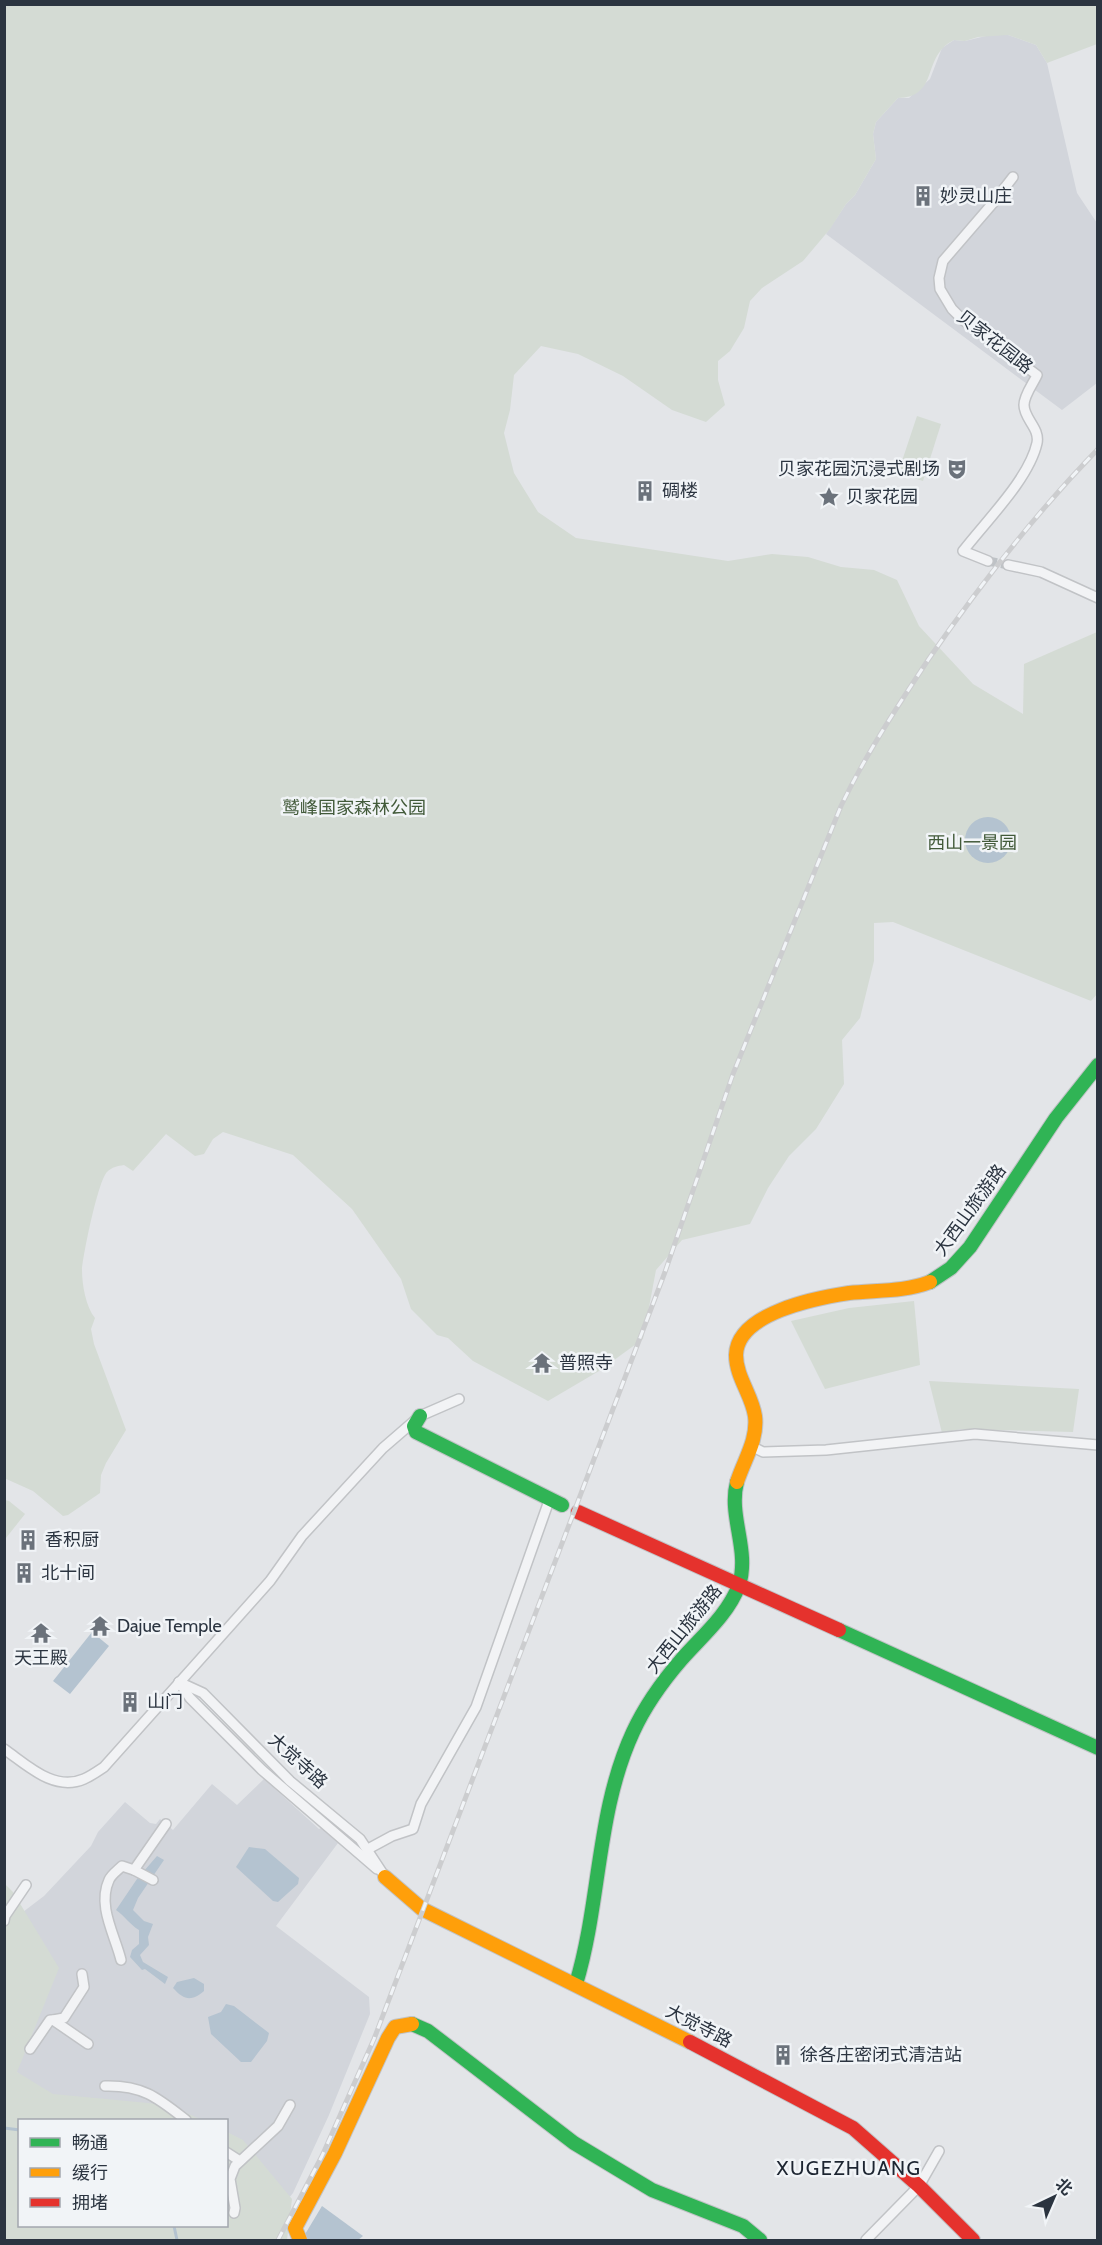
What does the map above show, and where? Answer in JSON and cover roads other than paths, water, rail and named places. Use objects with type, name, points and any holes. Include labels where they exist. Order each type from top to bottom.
[{"type":"street","name":"贝家花园路","points":[[988,561],[963,551],[1020,479],[1032,459],[1038,440],[1024,407],[1025,399],[1037,375],[952,309],[940,289],[939,278],[943,261],[1013,177]]},
{"type":"street","points":[[1008,566],[1041,572],[1098,598]]},
{"type":"street","name":"大西山旅游路","points":[[576,1984],[585,1958],[610,1798],[626,1747],[650,1701],[680,1661],[733,1601],[739,1584],[743,1553],[735,1496],[739,1474],[756,1428],[755,1415],[736,1357],[740,1339],[747,1329],[762,1318],[811,1301],[838,1294],[909,1288],[939,1277],[965,1253],[1065,1106],[1098,1065]]},
{"type":"street","points":[[4,1749],[48,1778],[61,1783],[82,1780],[104,1767],[270,1581],[302,1536],[383,1448],[420,1416],[459,1399]]},
{"type":"street","points":[[368,1849],[392,1836],[413,1829],[421,1804],[476,1707],[556,1501],[416,1432],[414,1426],[420,1416]]},
{"type":"street","points":[[751,1446],[763,1452],[826,1450],[975,1434],[1098,1445]]},
{"type":"street","points":[[578,1512],[1098,1748]]},
{"type":"street","name":"大觉寺路","points":[[179,1682],[193,1701],[262,1770],[422,1909],[576,1984],[853,2128],[919,2186],[935,2205],[974,2241]]},
{"type":"street","name":"大觉寺路","points":[[179,1682],[203,1693],[273,1766],[360,1839],[385,1877]]},
{"type":"street","points":[[134,1870],[166,1824]]},
{"type":"street","points":[[122,1960],[105,1908],[109,1879],[122,1866],[153,1880]]},
{"type":"street","points":[[4,1921],[26,1885]]},
{"type":"street","points":[[30,2049],[50,2020],[64,2018],[84,1987],[82,1974]]},
{"type":"street","points":[[53,2020],[88,2044]]},
{"type":"street","points":[[300,2241],[295,2228],[335,2152],[388,2038],[395,2027],[410,2023],[428,2031],[574,2143],[652,2190],[743,2226],[760,2241]]},
{"type":"street","points":[[105,2086],[123,2086],[156,2096],[184,2119]]},
{"type":"street","points":[[234,2214],[230,2179],[235,2166],[278,2126],[290,2105]]},
{"type":"street","points":[[866,2241],[919,2186],[939,2151]]},
{"type":"street","points":[[228,2153],[240,2161]]},
{"type":"water","points":[[988,817],[1004,824],[1011,840],[1004,856],[988,863],[972,856],[965,840],[972,824]]},
{"type":"water","points":[[92,1632],[109,1646],[70,1694],[53,1681]]},
{"type":"water","points":[[249,1847],[265,1849],[299,1878],[298,1884],[278,1902],[273,1901],[236,1867]]},
{"type":"water","points":[[157,1856],[164,1860],[138,1898],[133,1910],[144,1921],[153,1924],[148,1937],[149,1945],[140,1955],[143,1962],[168,1977],[165,1984],[145,1969],[142,1970],[130,1957],[132,1950],[139,1944],[139,1930],[116,1910],[137,1879]]},
{"type":"water","points":[[194,1978],[204,1984],[204,1991],[195,1997],[184,1997],[173,1988],[177,1982]]},
{"type":"water","points":[[226,2004],[234,2006],[269,2033],[267,2041],[251,2062],[241,2062],[211,2034],[208,2017],[221,2012]]},
{"type":"water","points":[[322,2206],[363,2236],[358,2240],[308,2240],[304,2236]]},
{"type":"waterway","points":[[4,2128],[18,2130]]},
{"type":"waterway","points":[[174,2227],[177,2240]]},
{"type":"tunnel","points":[[988,561],[1008,565]]},
{"type":"railway","points":[[278,2240],[322,2156],[374,2039],[665,1272],[733,1074],[841,806],[882,731],[947,632],[1030,525],[1098,449]]},
{"type":"place","name":"妙灵山庄","points":[[923,196]]},
{"type":"place","name":"贝家花园沉浸式剧场","points":[[957,469]]},
{"type":"place","name":"碉楼","points":[[645,491]]},
{"type":"place","name":"贝家花园","points":[[829,497]]},
{"type":"place","name":"普照寺","points":[[542,1363]]},
{"type":"place","name":"香积厨","points":[[28,1540]]},
{"type":"place","name":"北十间","points":[[24,1573]]},
{"type":"place","name":"Dajue Temple","points":[[100,1626]]},
{"type":"place","name":"天王殿","points":[[41,1633]]},
{"type":"place","name":"山门","points":[[130,1702]]},
{"type":"place","name":"徐各庄密闭式清洁站","points":[[783,2055]]},
{"type":"district","name":"XUGEZHUANG","points":[[849,2168]]},
{"type":"park label","name":"鹫峰国家森林公园","points":[[354,808]]},
{"type":"park label","name":"西山一景园","points":[[972,843]]}]
